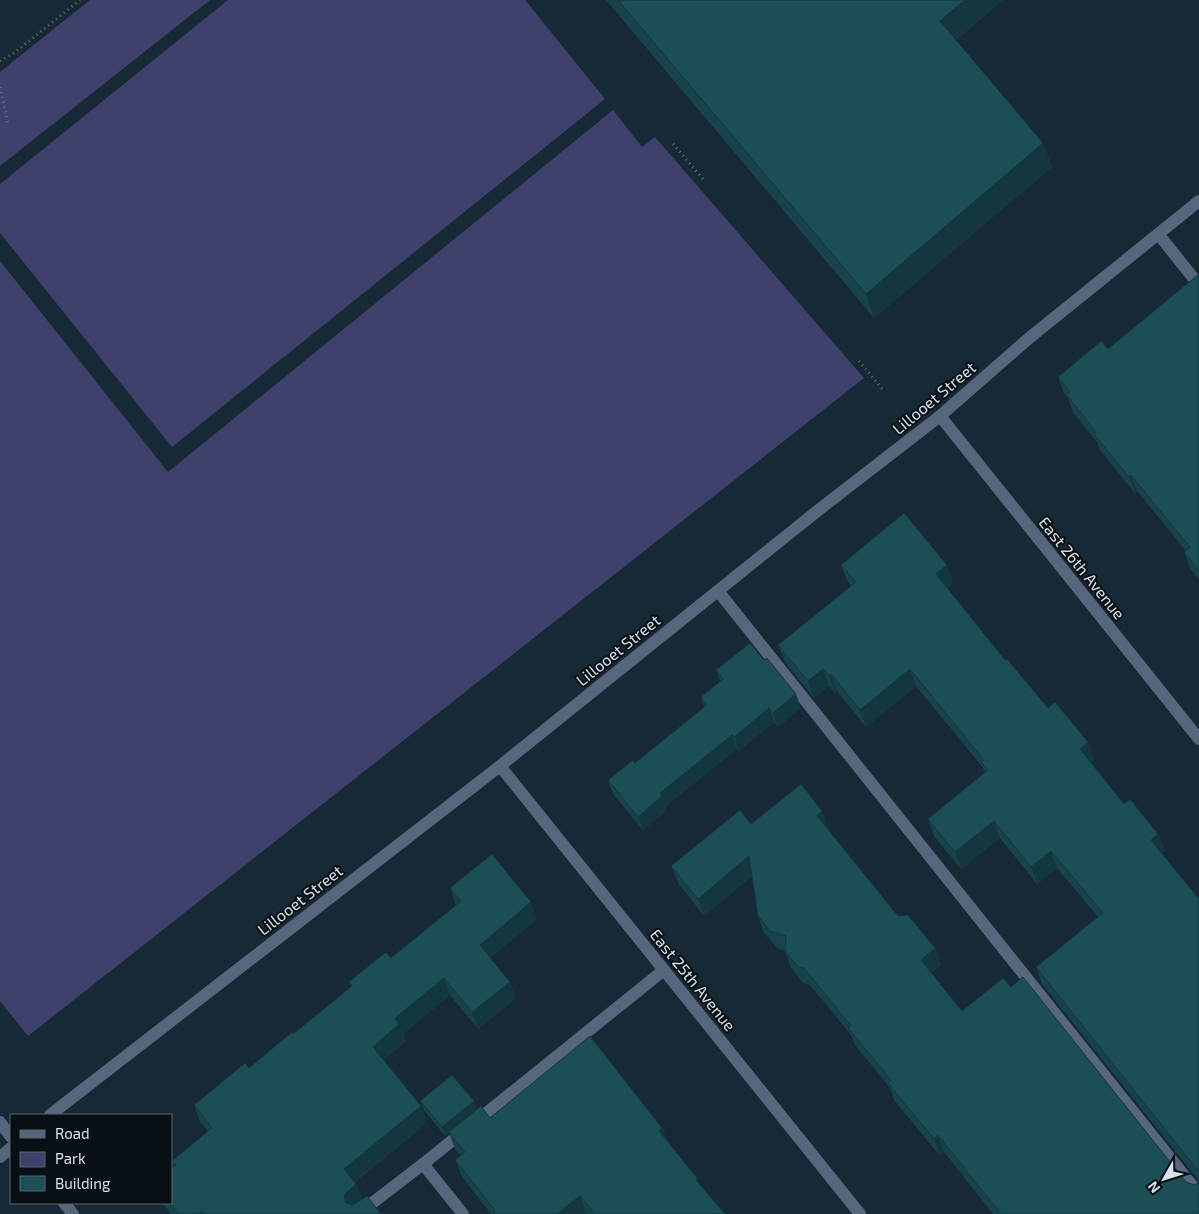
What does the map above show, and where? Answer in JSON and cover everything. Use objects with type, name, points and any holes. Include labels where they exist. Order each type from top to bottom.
[{"type":"street","name":"Lillooet Street","points":[[51,1114],[500,766],[816,512],[940,416],[1028,339],[1199,202]]},
{"type":"street","points":[[1159,235],[1199,285]]},
{"type":"street","name":"East 26th Avenue","points":[[940,416],[1199,739]]},
{"type":"street","points":[[718,591],[1199,1194]]},
{"type":"street","name":"East 25th Avenue","points":[[500,766],[860,1214]]},
{"type":"street","points":[[358,1214],[664,970]]},
{"type":"street","points":[[0,1122],[10,1136]]},
{"type":"street","points":[[0,1157],[10,1149]]},
{"type":"street","points":[[423,1164],[463,1214]]},
{"type":"street","points":[[65,1204],[73,1214]]},
{"type":"path","points":[[0,61],[14,53],[80,0]]},
{"type":"path","points":[[0,87],[8,122]]},
{"type":"path","points":[[673,144],[703,179]]},
{"type":"path","points":[[858,361],[884,391]]},
{"type":"green space","points":[[90,0],[210,0],[0,166],[0,72]]},
{"type":"green space","points":[[228,0],[525,0],[605,99],[172,447],[0,233],[0,184]]},
{"type":"green space","points":[[613,110],[642,147],[655,137],[864,378],[28,1036],[0,1001],[0,261],[168,472]]},
{"type":"building","points":[[618,0],[965,0],[940,21],[1043,143],[866,294]]},
{"type":"building","points":[[1199,274],[1199,571],[1184,552],[1190,547],[1131,475],[1129,477],[1094,434],[1096,432],[1067,395],[1070,392],[1058,377],[1101,341],[1108,349]]},
{"type":"building","points":[[904,513],[947,565],[936,574],[1005,660],[1007,659],[1048,708],[1055,702],[1088,742],[1080,749],[1124,804],[1130,799],[1158,834],[1151,840],[1199,899],[1199,1172],[1036,967],[1103,913],[1051,851],[1031,867],[994,821],[955,852],[928,819],[988,770],[981,762],[984,760],[910,669],[860,710],[831,674],[829,676],[823,669],[808,681],[778,645],[856,582],[841,565]]},
{"type":"building","points":[[750,643],[764,660],[767,658],[796,694],[773,713],[769,708],[734,737],[732,735],[660,793],[662,796],[638,817],[608,780],[633,760],[635,763],[707,705],[701,697],[723,679],[716,670]]},
{"type":"building","points":[[801,784],[822,811],[817,816],[898,916],[908,915],[935,948],[921,960],[962,1011],[1003,978],[1011,987],[1023,977],[1186,1182],[1194,1185],[1199,1181],[1199,1214],[1001,1214],[938,1135],[934,1139],[888,1083],[891,1080],[848,1028],[851,1026],[804,968],[797,966],[785,951],[786,936],[770,931],[758,916],[749,856],[698,899],[671,866],[740,810],[751,824]]},
{"type":"building","points":[[492,854],[531,902],[480,945],[510,982],[472,1012],[444,978],[395,1018],[399,1024],[373,1047],[421,1106],[344,1169],[356,1184],[345,1194],[344,1199],[346,1203],[353,1205],[367,1196],[381,1214],[205,1214],[202,1211],[198,1214],[179,1214],[170,1204],[172,1204],[172,1168],[176,1165],[172,1161],[212,1128],[194,1105],[245,1063],[249,1068],[292,1032],[293,1034],[352,986],[349,982],[386,952],[391,958],[461,901],[450,888]]},
{"type":"building","points":[[590,1036],[662,1128],[659,1131],[698,1179],[696,1180],[725,1214],[595,1214],[580,1196],[557,1214],[495,1214],[493,1211],[495,1210],[455,1160],[465,1152],[449,1132],[481,1106],[490,1118]]},
{"type":"building","points":[[452,1075],[474,1101],[442,1127],[420,1101]]}]
